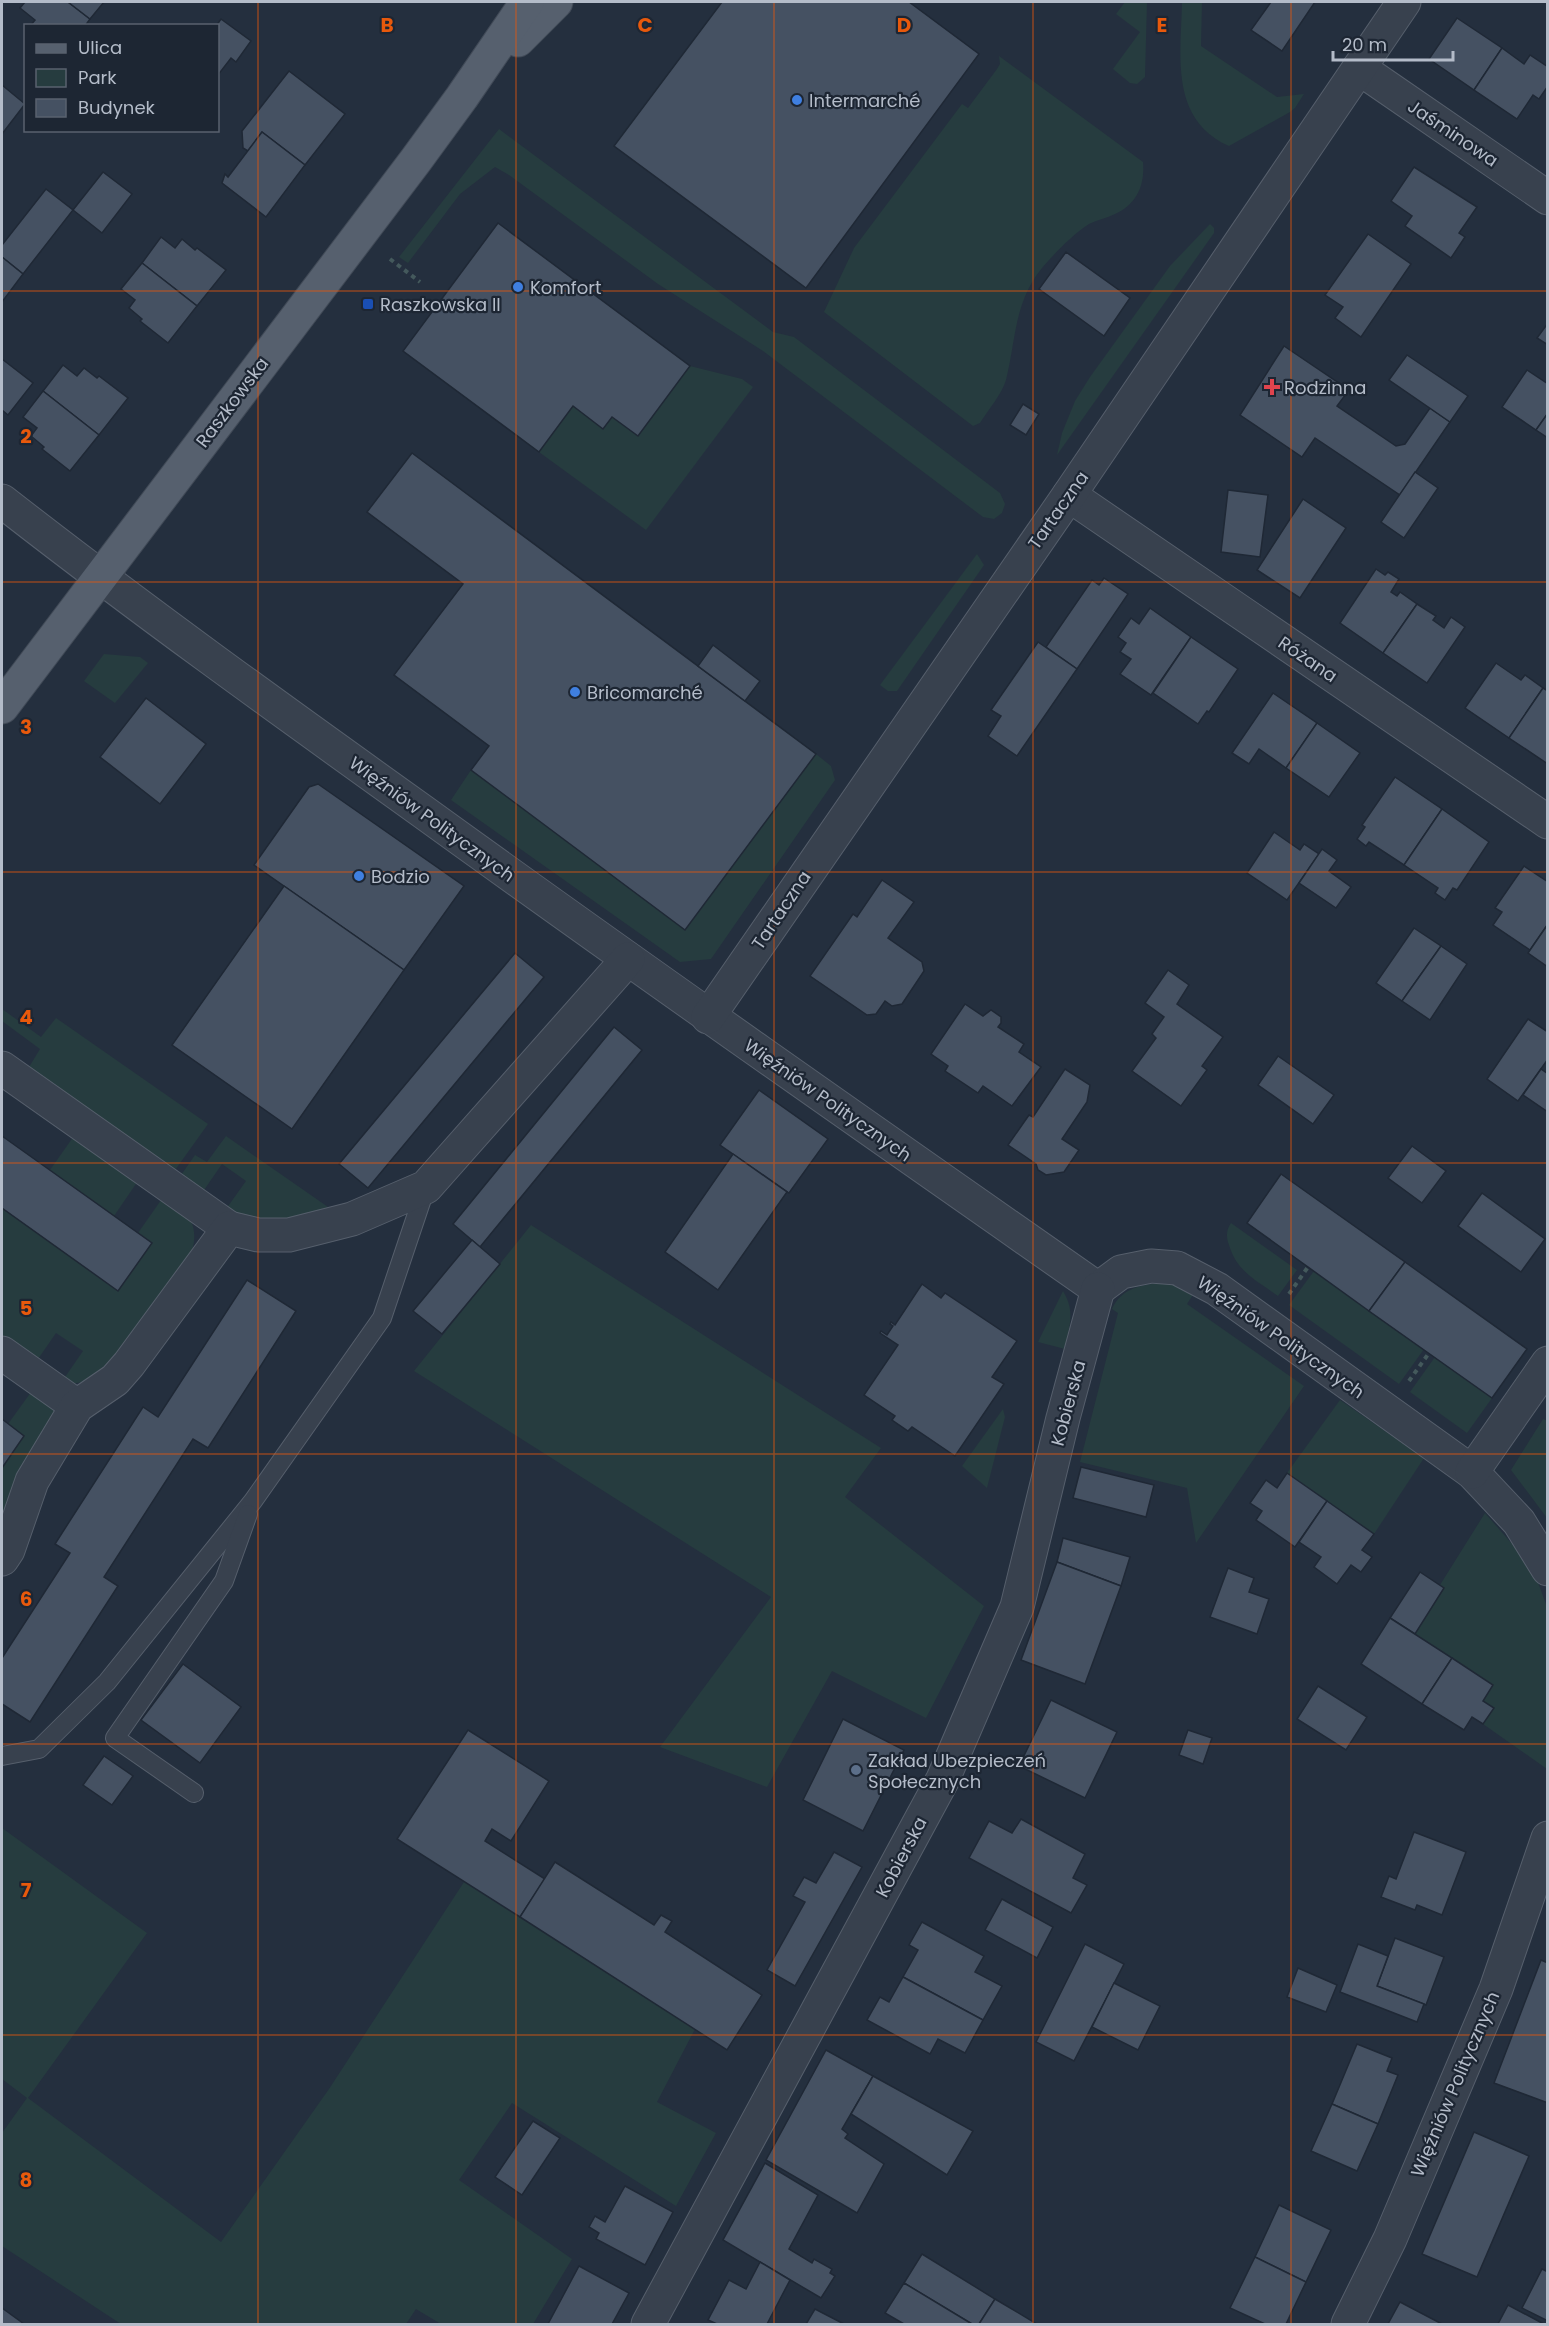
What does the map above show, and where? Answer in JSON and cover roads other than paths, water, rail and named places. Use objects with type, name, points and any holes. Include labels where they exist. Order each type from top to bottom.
[{"type":"main road","name":"Raszkowska","points":[[2,706],[462,97],[527,2]]},
{"type":"main road","name":"Raszkowska","points":[[462,97],[556,2]]},
{"type":"street","name":"Tartaczna","points":[[708,1017],[1404,2]]},
{"type":"street","name":"Jaśminowa","points":[[1359,68],[1548,198]]},
{"type":"street","name":"Różana","points":[[1068,495],[1548,822]]},
{"type":"street","name":"Więźniów Politycznych","points":[[2,501],[269,702],[708,1017],[1098,1289],[1121,1272],[1151,1266],[1177,1268],[1217,1289],[1472,1472],[1520,1522],[1548,1569]]},
{"type":"street","points":[[2,1068],[229,1228],[258,1235],[289,1236],[352,1219],[426,1187],[628,959]]},
{"type":"street","points":[[2,1559],[8,1550],[32,1481],[77,1406],[115,1380],[129,1364],[229,1228]]},
{"type":"street","name":"Kobierska","points":[[648,2325],[943,1779],[1017,1607],[1063,1418],[1098,1289]]},
{"type":"street","points":[[2,1353],[77,1406]]},
{"type":"street","points":[[1472,1472],[1548,1363]]},
{"type":"street","name":"Więźniów Politycznych","points":[[1348,2325],[1390,2240],[1496,1989],[1548,1838]]},
{"type":"lane","points":[[2,1756],[39,1749],[107,1682],[253,1501],[382,1318],[426,1187]]},
{"type":"lane","points":[[194,1793],[115,1738],[225,1581],[253,1501]]},
{"type":"place","name":"Intermarché","points":[[797,100]]},
{"type":"place","name":"Komfort","points":[[518,287]]},
{"type":"place","name":"Raszkowska II","points":[[368,304]]},
{"type":"place","name":"Rodzinna","points":[[1272,387]]},
{"type":"place","name":"Bricomarché","points":[[575,692]]},
{"type":"place","name":"Bodzio","points":[[359,876]]},
{"type":"place","name":"Zakład Ubezpieczeń Społecznych","points":[[856,1770]]}]
